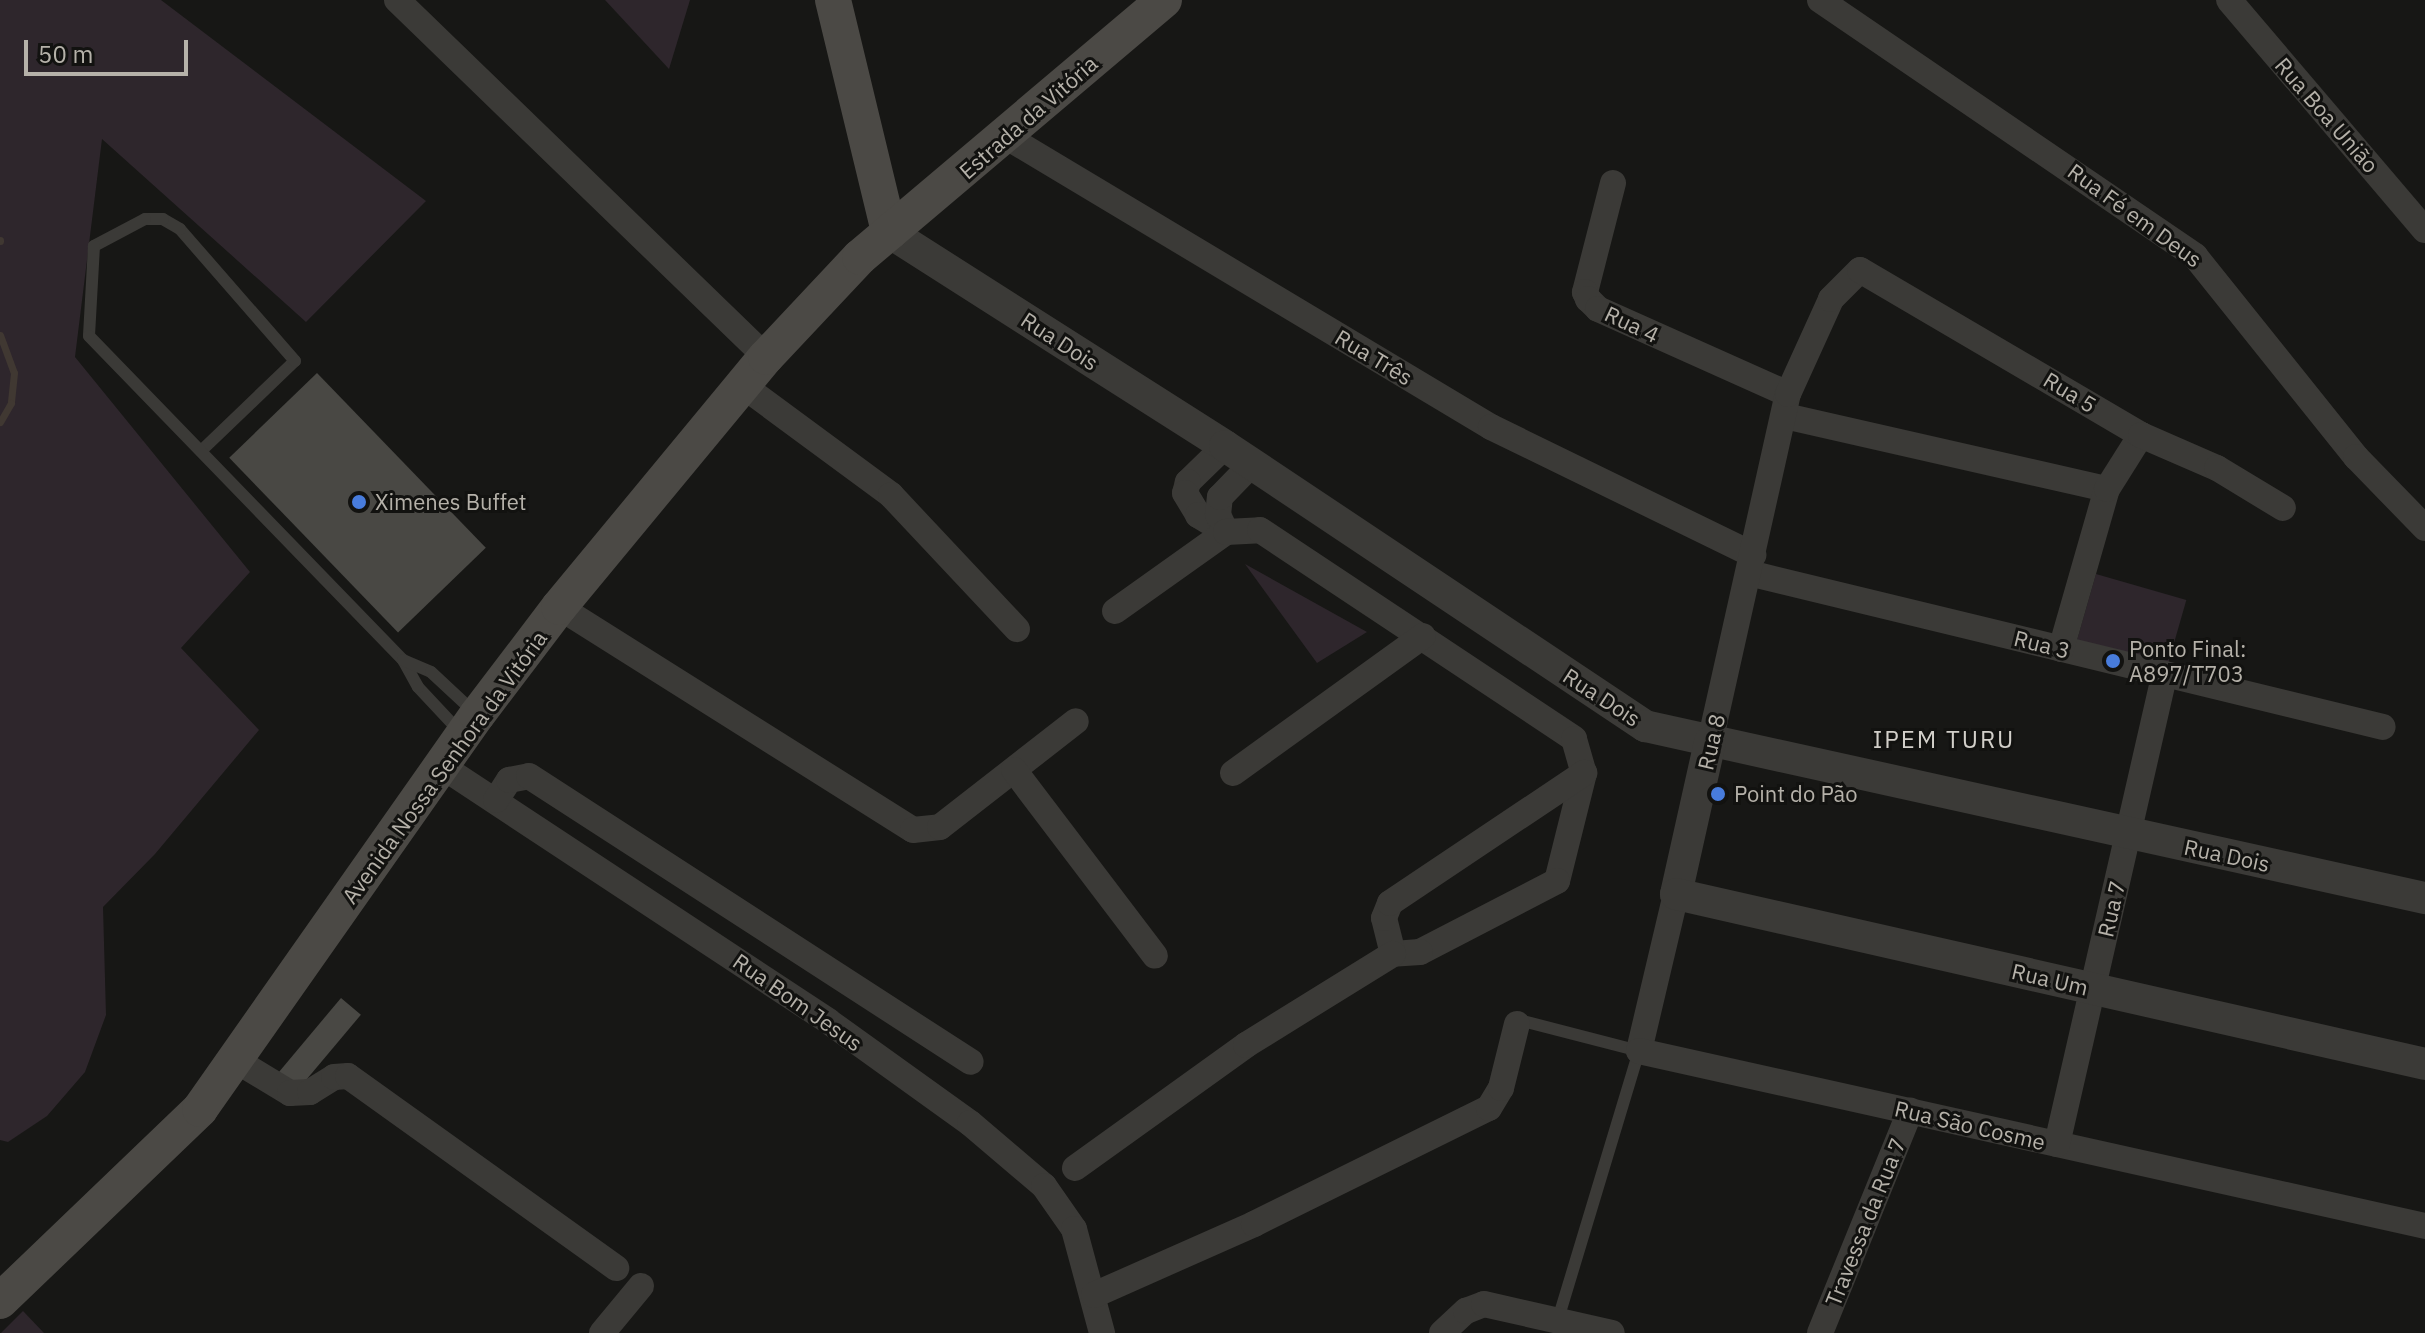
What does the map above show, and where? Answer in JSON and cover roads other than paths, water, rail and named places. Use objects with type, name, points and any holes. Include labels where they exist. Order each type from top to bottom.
[{"type":"main road","points":[[833,0],[889,232]]},
{"type":"main road","name":"Estrada da Vitória","points":[[889,232],[1007,137],[1164,0]]},
{"type":"main road","points":[[881,191],[904,206],[922,207]]},
{"type":"main road","name":"Avenida Nossa Senhora da Vitória","points":[[0,1301],[200,1109],[237,1061],[440,765],[559,607],[766,357],[889,232]]},
{"type":"street","points":[[397,0],[766,357]]},
{"type":"street","name":"Rua Fé em Deus","points":[[1820,0],[2195,256],[2356,457],[2425,528]]},
{"type":"street","name":"Rua Boa União","points":[[2229,0],[2425,230]]},
{"type":"street","name":"Rua Três","points":[[1007,137],[1491,427],[1751,564]]},
{"type":"street","name":"Rua 4","points":[[1613,183],[1585,292],[1598,309],[1786,405],[2107,489]]},
{"type":"street","name":"Rua Dois","points":[[889,232],[1225,446],[1645,726],[2425,898]]},
{"type":"street","name":"Rua 8","points":[[1639,1051],[1786,405],[1831,299],[1860,270]]},
{"type":"street","name":"Rua 5","points":[[1860,270],[2141,435],[2217,468],[2283,508]]},
{"type":"street","points":[[742,385],[891,495],[1017,629]]},
{"type":"street","points":[[2061,649],[2107,489],[2141,435]]},
{"type":"street","points":[[1225,446],[1188,482],[1185,493],[1198,515],[1226,532]]},
{"type":"street","points":[[1226,532],[1218,515],[1220,497],[1252,464]]},
{"type":"street","points":[[1075,1168],[1246,1045],[1393,954],[1420,952],[1557,881],[1584,773],[1574,739],[1268,533],[1251,528],[1226,532],[1115,611]]},
{"type":"street","name":"Rua 3","points":[[1751,564],[2061,649],[2383,727]]},
{"type":"street","points":[[559,607],[913,830],[940,827],[1076,721]]},
{"type":"street","points":[[1233,773],[1423,636]]},
{"type":"street","name":"Rua 7","points":[[2057,1144],[2165,674]]},
{"type":"street","name":"Rua Bom Jesus","points":[[440,765],[828,1021],[970,1123],[1044,1186],[1070,1219],[1094,1295],[1102,1333]]},
{"type":"street","points":[[1014,770],[1155,956]]},
{"type":"street","points":[[1393,954],[1384,918],[1390,903],[1584,773]]},
{"type":"street","points":[[496,800],[509,780],[529,776],[971,1062]]},
{"type":"street","name":"Rua Um","points":[[1676,894],[2425,1064]]},
{"type":"street","points":[[1094,1295],[1254,1224],[1489,1108],[1501,1088],[1517,1024]]},
{"type":"street","name":"Rua São Cosme","points":[[1639,1051],[2425,1226]]},
{"type":"street","points":[[237,1061],[290,1093],[310,1092],[334,1077],[348,1076],[616,1268]]},
{"type":"street","name":"Travessa da Rua 7","points":[[1820,1333],[1910,1111]]},
{"type":"street","points":[[602,1333],[641,1286]]},
{"type":"street","points":[[1442,1333],[1466,1311],[1484,1304],[1612,1333]]},
{"type":"lane","points":[[201,451],[295,361],[180,229],[163,219],[145,219],[94,246],[88,332],[201,451],[403,660],[418,687],[470,725]]},
{"type":"lane","points":[[403,660],[431,672],[470,725]]},
{"type":"lane","name":"Rua São Cosme","points":[[1517,1024],[1523,1021],[1639,1051]]},
{"type":"lane","name":"Rua 8","points":[[1558,1319],[1639,1051]]},
{"type":"waterway","points":[[0,335],[14,373],[11,403],[0,422]]},
{"type":"place","name":"Ximenes Buffet","points":[[359,502]]},
{"type":"place","name":"Ponto Final: A897/T703","points":[[2113,661]]},
{"type":"place","name":"Point do Pão","points":[[1718,794]]},
{"type":"district","name":"IPEM TURU","points":[[1944,740]]}]
